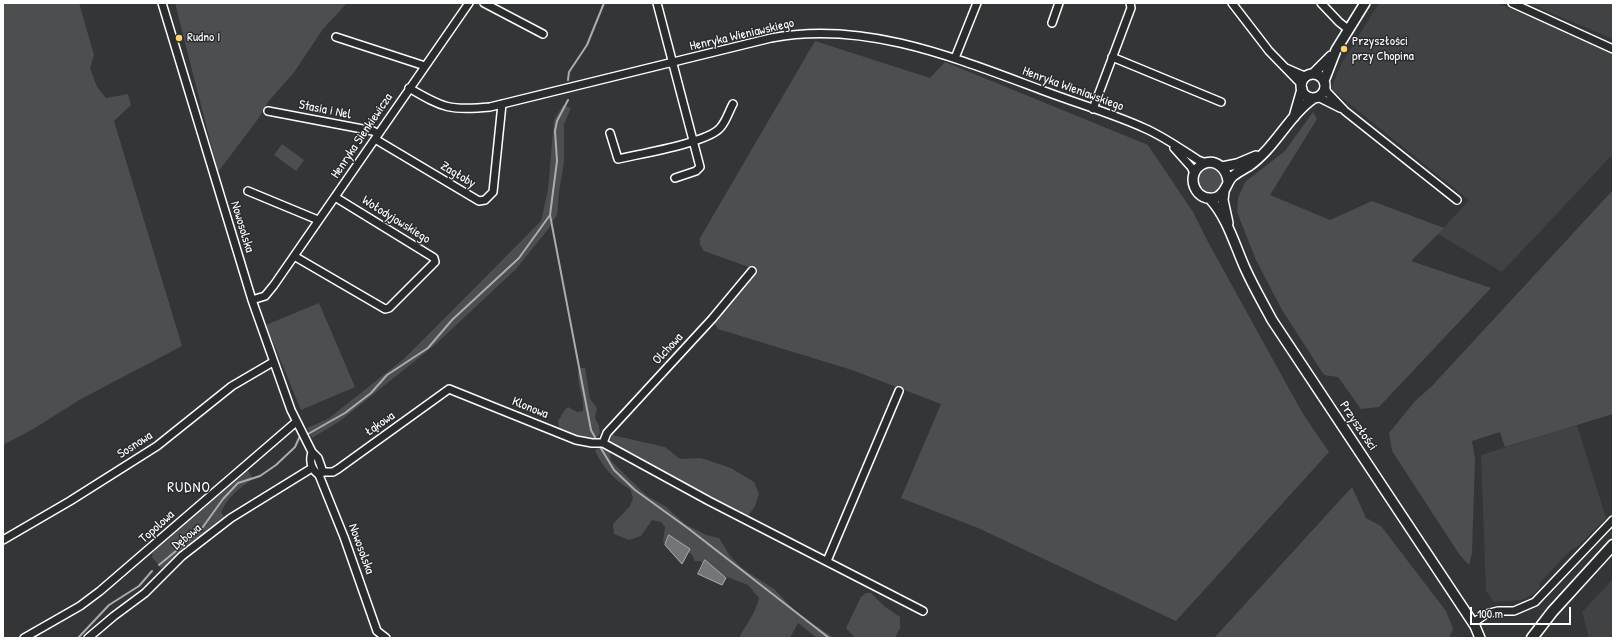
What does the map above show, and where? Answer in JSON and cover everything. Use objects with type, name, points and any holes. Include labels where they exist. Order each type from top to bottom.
[{"type":"main road","points":[[1525,638],[1552,612],[1613,545]]},
{"type":"main road","points":[[1532,638],[1552,612]]},
{"type":"street","name":"Nowosolska","points":[[162,3],[252,300],[273,362],[296,422],[312,452],[318,458],[321,474],[377,631],[386,638]]},
{"type":"street","name":"Henryka Sienkiewicza","points":[[252,300],[262,297],[269,291],[469,3]]},
{"type":"street","points":[[484,3],[543,34]]},
{"type":"street","points":[[657,3],[700,167],[696,171],[675,178]]},
{"type":"street","points":[[955,58],[977,3]]},
{"type":"street","points":[[1052,23],[1059,3]]},
{"type":"street","points":[[1093,109],[1130,8],[1130,3]]},
{"type":"street","points":[[1232,3],[1308,96],[1316,97],[1345,111]]},
{"type":"street","points":[[1321,3],[1349,30]]},
{"type":"street","points":[[1293,120],[1302,87],[1310,75],[1336,50],[1365,3]]},
{"type":"street","points":[[1512,3],[1613,49]]},
{"type":"street","name":"Henryka Wieniawskiego","points":[[409,88],[444,107],[474,109],[502,104],[744,44],[790,35],[838,33],[877,38],[955,58],[1143,127],[1198,160],[1206,163]]},
{"type":"street","points":[[336,37],[425,66]]},
{"type":"street","points":[[1228,182],[1226,171],[1222,167],[1212,163],[1206,163],[1197,169],[1194,174],[1193,184],[1195,190],[1199,194],[1209,198],[1220,196],[1233,176],[1251,164],[1316,97],[1325,84],[1336,50]]},
{"type":"street","points":[[1112,57],[1221,102]]},
{"type":"street","points":[[1284,67],[1302,75],[1318,75],[1325,84],[1327,92],[1345,111],[1457,200]]},
{"type":"street","name":"Zagłoby","points":[[376,136],[479,201],[485,200],[493,192],[502,104]]},
{"type":"street","points":[[610,133],[618,159],[693,141],[711,135],[721,128],[733,104]]},
{"type":"street","name":"Stasia i Nel","points":[[268,111],[373,131],[376,136]]},
{"type":"street","name":"Henryka Wieniawskiego","points":[[1168,142],[1191,166],[1194,174]]},
{"type":"street","points":[[1222,167],[1237,164],[1262,153]]},
{"type":"street","points":[[248,191],[318,220]]},
{"type":"street","name":"Przyszłości","points":[[1224,192],[1223,200],[1231,234]]},
{"type":"street","name":"Wołodyjowskiego","points":[[294,256],[384,309],[389,308],[435,262],[434,258],[431,256],[335,197]]},
{"type":"street","name":"Przyszłości","points":[[1209,198],[1214,203],[1231,234],[1253,284],[1272,320],[1474,624],[1487,638]]},
{"type":"street","name":"Olchowa","points":[[603,443],[607,433],[712,319],[752,271]]},
{"type":"street","name":"Sosnowa","points":[[3,540],[70,501],[157,446],[232,386],[273,362]]},
{"type":"street","name":"Klonowa","points":[[449,389],[576,440],[592,443],[603,443]]},
{"type":"street","name":"Łąkowa","points":[[321,474],[333,472],[449,389]]},
{"type":"street","points":[[827,561],[899,391]]},
{"type":"street","name":"Topolowa","points":[[24,638],[80,606],[100,591],[144,555],[239,470],[289,430],[296,422]]},
{"type":"street","points":[[603,443],[658,474],[923,610]]},
{"type":"street","name":"Nowosolska","points":[[312,452],[310,458],[312,468],[321,474]]},
{"type":"street","name":"Dębowa","points":[[88,638],[114,616],[145,594],[182,556],[231,518],[312,468]]},
{"type":"street","points":[[1474,624],[1486,614],[1498,611],[1514,611],[1535,602],[1613,520]]},
{"type":"street","name":"Przyszłości","points":[[1474,624],[1480,638]]},
{"type":"shaded area","points":[[3,3],[79,3],[94,55],[90,68],[97,87],[106,98],[128,94],[131,105],[114,121],[182,346],[81,399],[35,428],[3,445]]},
{"type":"shaded area","points":[[175,3],[347,3],[323,29],[295,71],[268,102],[258,119],[218,172]]},
{"type":"shaded area","points":[[1379,3],[1497,3],[1613,51],[1613,154],[1502,272],[1438,234],[1469,200],[1331,89],[1341,64]]},
{"type":"shaded area","points":[[1528,3],[1613,3],[1613,39]]},
{"type":"shaded area","points":[[815,41],[930,78],[945,62],[1148,145],[1193,212],[1303,414],[1329,452],[1176,621],[978,528],[901,498],[941,404],[852,370],[718,329],[715,324],[715,319],[757,270],[704,251],[700,245],[700,238]]},
{"type":"shaded area","points":[[563,105],[571,108],[564,124],[564,162],[557,215],[549,228],[516,269],[436,344],[340,421],[312,438],[307,428],[328,419],[405,358],[541,221],[548,190],[554,120]]},
{"type":"shaded area","points":[[1313,112],[1317,119],[1270,195],[1330,220],[1372,201],[1444,228],[1411,261],[1491,288],[1379,407],[1361,409],[1338,377],[1324,375],[1282,310],[1256,260],[1237,212],[1238,198],[1245,182],[1285,151]]},
{"type":"shaded area","points":[[282,144],[304,160],[296,171],[274,155]]},
{"type":"shaded area","points":[[1210,167],[1219,171],[1223,180],[1219,189],[1210,193],[1201,189],[1197,180],[1201,171]]},
{"type":"shaded area","points":[[1613,190],[1613,414],[1505,447],[1500,432],[1472,441],[1475,459],[1472,553],[1469,565],[1459,554],[1392,451],[1389,433],[1415,401],[1432,386]]},
{"type":"shaded area","points":[[319,303],[355,387],[301,410],[266,325]]},
{"type":"shaded area","points":[[579,368],[585,368],[590,399],[597,408],[595,418],[599,426],[600,433],[595,439],[587,440],[559,428],[558,421],[568,407],[577,412],[583,411],[583,400],[578,379]]},
{"type":"shaded area","points":[[1577,425],[1606,518],[1577,547],[1565,556],[1540,583],[1539,588],[1533,594],[1522,600],[1494,602],[1486,591],[1481,455]]},
{"type":"shaded area","points":[[612,435],[665,447],[680,459],[701,458],[731,468],[754,482],[759,494],[755,506],[748,516],[613,444],[610,441]]},
{"type":"shaded area","points":[[600,445],[609,449],[611,461],[647,496],[665,506],[685,524],[706,535],[719,538],[730,556],[743,569],[774,589],[796,612],[834,638],[817,638],[798,623],[790,638],[739,638],[753,614],[759,598],[748,585],[714,572],[700,561],[695,561],[692,555],[675,541],[663,543],[665,527],[661,522],[652,520],[641,536],[629,540],[614,534],[613,524],[630,506],[633,498],[630,489],[614,477],[601,462],[595,451]]},
{"type":"shaded area","points":[[247,469],[253,479],[239,489],[227,502],[221,512],[225,518],[168,566],[162,569],[152,557],[153,552]]},
{"type":"shaded area","points":[[1352,487],[1366,518],[1381,526],[1446,611],[1453,629],[1449,638],[1215,637]]},
{"type":"shaded area","points":[[669,535],[690,549],[682,564],[665,545]]},
{"type":"shaded area","points":[[705,560],[726,578],[722,585],[698,574]]},
{"type":"shaded area","points":[[1613,579],[1613,638],[1589,638],[1582,612]]},
{"type":"shaded area","points":[[866,593],[871,593],[884,606],[900,617],[900,628],[895,638],[855,638],[846,628],[861,597]]},
{"type":"waterway","points":[[568,80],[569,72],[587,45],[604,3]]},
{"type":"waterway","points":[[308,434],[345,413],[371,393],[387,375],[428,348],[452,320],[519,258],[550,215],[557,161],[555,131],[557,121],[568,100]]},
{"type":"waterway","points":[[550,215],[591,430],[597,441]]},
{"type":"waterway","points":[[159,565],[200,531],[223,499],[238,483],[260,476],[276,465],[295,447],[299,438]]},
{"type":"waterway","points":[[599,445],[614,470],[635,490],[689,529],[829,638]]},
{"type":"waterway","points":[[78,638],[109,605],[139,586],[152,571]]},
{"type":"place","name":"Rudno I","points":[[179,38]]},
{"type":"place","name":"Przyszłości przy Chopina","points":[[1344,49]]},
{"type":"district","name":"RUDNO","points":[[189,488]]}]
